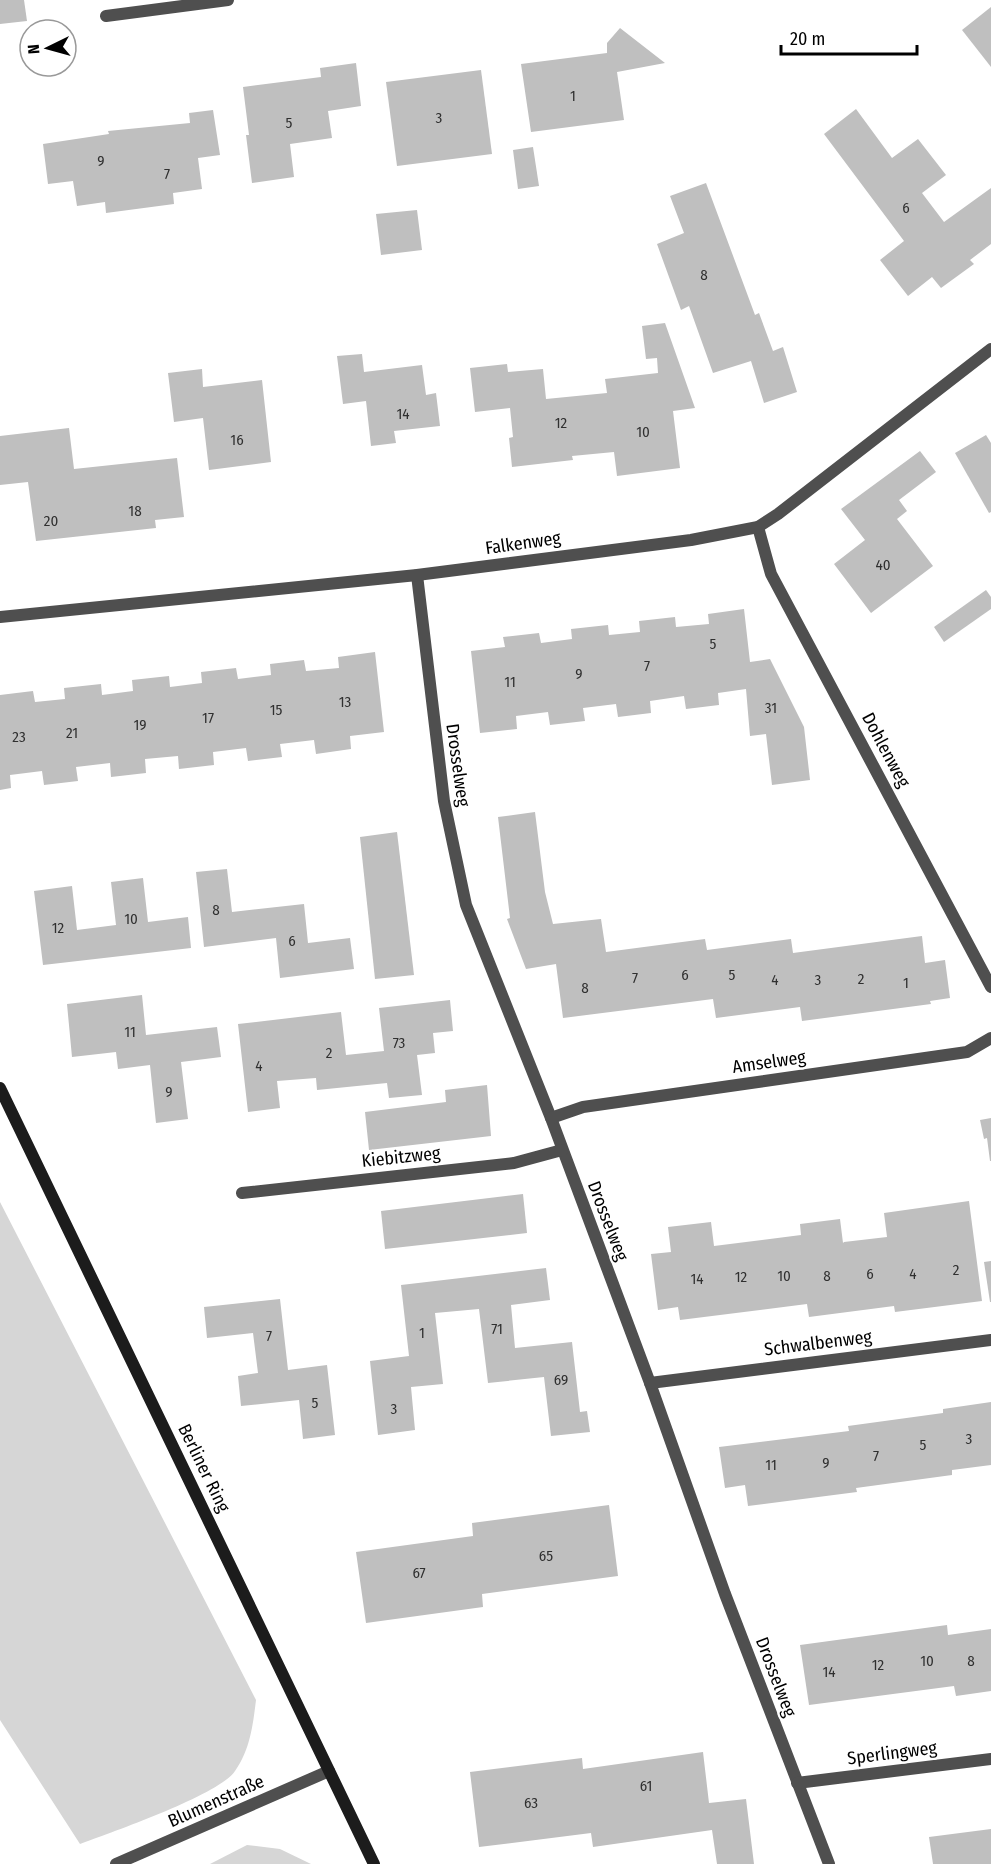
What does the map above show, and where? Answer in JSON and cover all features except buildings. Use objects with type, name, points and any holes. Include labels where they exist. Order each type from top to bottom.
[{"type":"main road","name":"Berliner Ring","points":[[0,1088],[374,1864]]},
{"type":"street","points":[[106,16],[228,0]]},
{"type":"street","name":"Falkenweg","points":[[0,617],[417,575],[709,537],[758,527],[778,514],[991,349]]},
{"type":"street","name":"Dohlenweg","points":[[758,527],[771,574],[991,987]]},
{"type":"street","name":"Drosselweg","points":[[417,575],[444,801],[466,905],[551,1119],[650,1383],[725,1594],[829,1864]]},
{"type":"street","name":"Amselweg","points":[[551,1119],[583,1107],[967,1052],[991,1038]]},
{"type":"street","name":"Kiebitzweg","points":[[243,1193],[514,1163],[562,1150]]},
{"type":"street","name":"Schwalbenweg","points":[[650,1383],[991,1340]]},
{"type":"street","name":"Sperlingweg","points":[[797,1783],[991,1759]]},
{"type":"street","name":"Blumenstraße","points":[[116,1864],[329,1771]]},
{"type":"shaded area","points":[[0,1202],[256,1700],[252,1728],[244,1755],[235,1771],[225,1781],[164,1812],[80,1844],[0,1720]]},
{"type":"shaded area","points":[[247,1845],[280,1849],[311,1864],[210,1864]]}]
